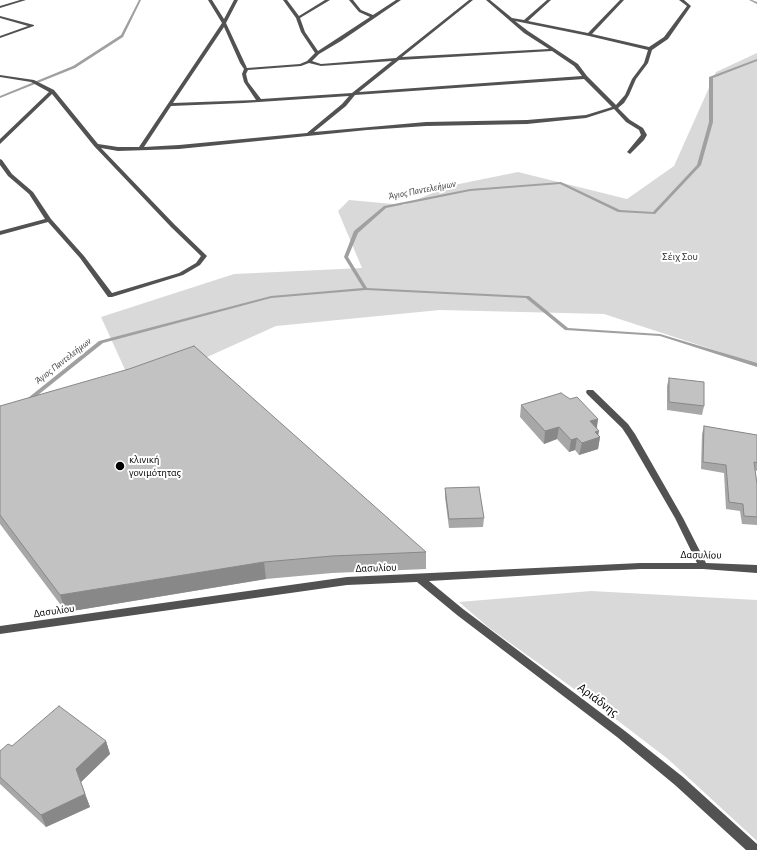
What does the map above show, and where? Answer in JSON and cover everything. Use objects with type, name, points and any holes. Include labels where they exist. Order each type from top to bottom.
[{"type":"street","points":[[0,7],[24,0]]},
{"type":"street","points":[[210,0],[224,22],[246,69]]},
{"type":"street","points":[[140,148],[224,22],[236,0]]},
{"type":"street","points":[[286,0],[298,18],[303,32],[317,53]]},
{"type":"street","points":[[298,18],[328,0]]},
{"type":"street","points":[[351,0],[360,11],[373,17]]},
{"type":"street","points":[[246,69],[301,65],[309,62],[317,53],[399,0]]},
{"type":"street","points":[[307,134],[338,110],[354,94],[471,0]]},
{"type":"street","points":[[488,0],[526,32],[576,65],[585,78],[616,107],[628,121],[643,132],[642,139],[630,152]]},
{"type":"street","points":[[524,22],[549,0]]},
{"type":"street","points":[[589,34],[622,0]]},
{"type":"street","points":[[96,145],[118,150],[178,147],[420,124],[527,122],[586,116],[616,107],[627,96],[634,79],[646,63],[650,49],[666,38],[689,6],[681,0]]},
{"type":"street","points":[[0,17],[32,26],[0,37]]},
{"type":"street","points":[[510,19],[589,34],[650,49]]},
{"type":"street","points":[[309,62],[321,65],[553,50]]},
{"type":"street","points":[[246,69],[244,74],[246,82],[260,101]]},
{"type":"street","points":[[0,76],[32,81],[52,91],[96,145],[172,226],[204,256],[198,264],[181,274],[110,296],[82,257],[49,220],[31,193],[10,174],[0,161]]},
{"type":"street","points":[[169,105],[260,101],[585,78]]},
{"type":"street","points":[[0,142],[52,91]]},
{"type":"street","points":[[0,232],[49,220]]},
{"type":"street","points":[[590,392],[626,426],[679,518],[703,566]]},
{"type":"street","name":"Δασυλίου","points":[[0,630],[347,581],[640,566],[703,566],[757,569]]},
{"type":"street","name":"Αριάδνης","points":[[419,578],[460,612],[621,734],[690,791],[755,850]]},
{"type":"green space","name":"Σέιχ Σου","points":[[757,53],[757,364],[604,314],[440,310],[276,326],[196,362],[132,385],[101,317],[234,274],[362,268],[338,211],[349,200],[404,205],[449,186],[518,172],[627,199],[674,166],[716,72]]},
{"type":"green space","points":[[591,591],[757,600],[757,841],[668,759],[609,714],[488,627],[459,602]]},
{"type":"building","points":[[194,346],[426,552],[332,556],[264,562],[60,595],[0,515],[0,406],[129,369]]},
{"type":"building","points":[[669,378],[704,382],[704,406],[669,402]]},
{"type":"building","points":[[561,393],[570,399],[577,397],[598,419],[590,421],[599,431],[595,432],[600,437],[582,443],[577,438],[571,440],[559,427],[545,431],[521,405]]},
{"type":"building","points":[[704,426],[757,435],[757,463],[754,462],[757,484],[757,517],[744,516],[743,504],[729,502],[726,465],[703,462]]},
{"type":"building","points":[[479,487],[484,518],[449,519],[445,488]]},
{"type":"building","points":[[59,706],[106,741],[76,769],[85,794],[41,815],[0,777],[0,751],[8,744],[12,746]]},
{"type":"waterway","points":[[0,97],[74,67],[122,36],[140,0]]},
{"type":"waterway","points":[[750,0],[757,3]]},
{"type":"waterway","name":"Άγιος Παντελεήμων","points":[[366,289],[346,257],[356,232],[385,207],[470,190],[561,183],[619,211],[654,213],[699,165],[711,122],[711,77],[757,60]]},
{"type":"waterway","name":"Άγιος Παντελεήμων","points":[[26,402],[101,342],[271,297],[366,289]]},
{"type":"waterway","points":[[366,289],[527,297],[567,329],[660,335],[757,365]]},
{"type":"place","name":"κλινική γονιμότητας","points":[[120,466]]}]
